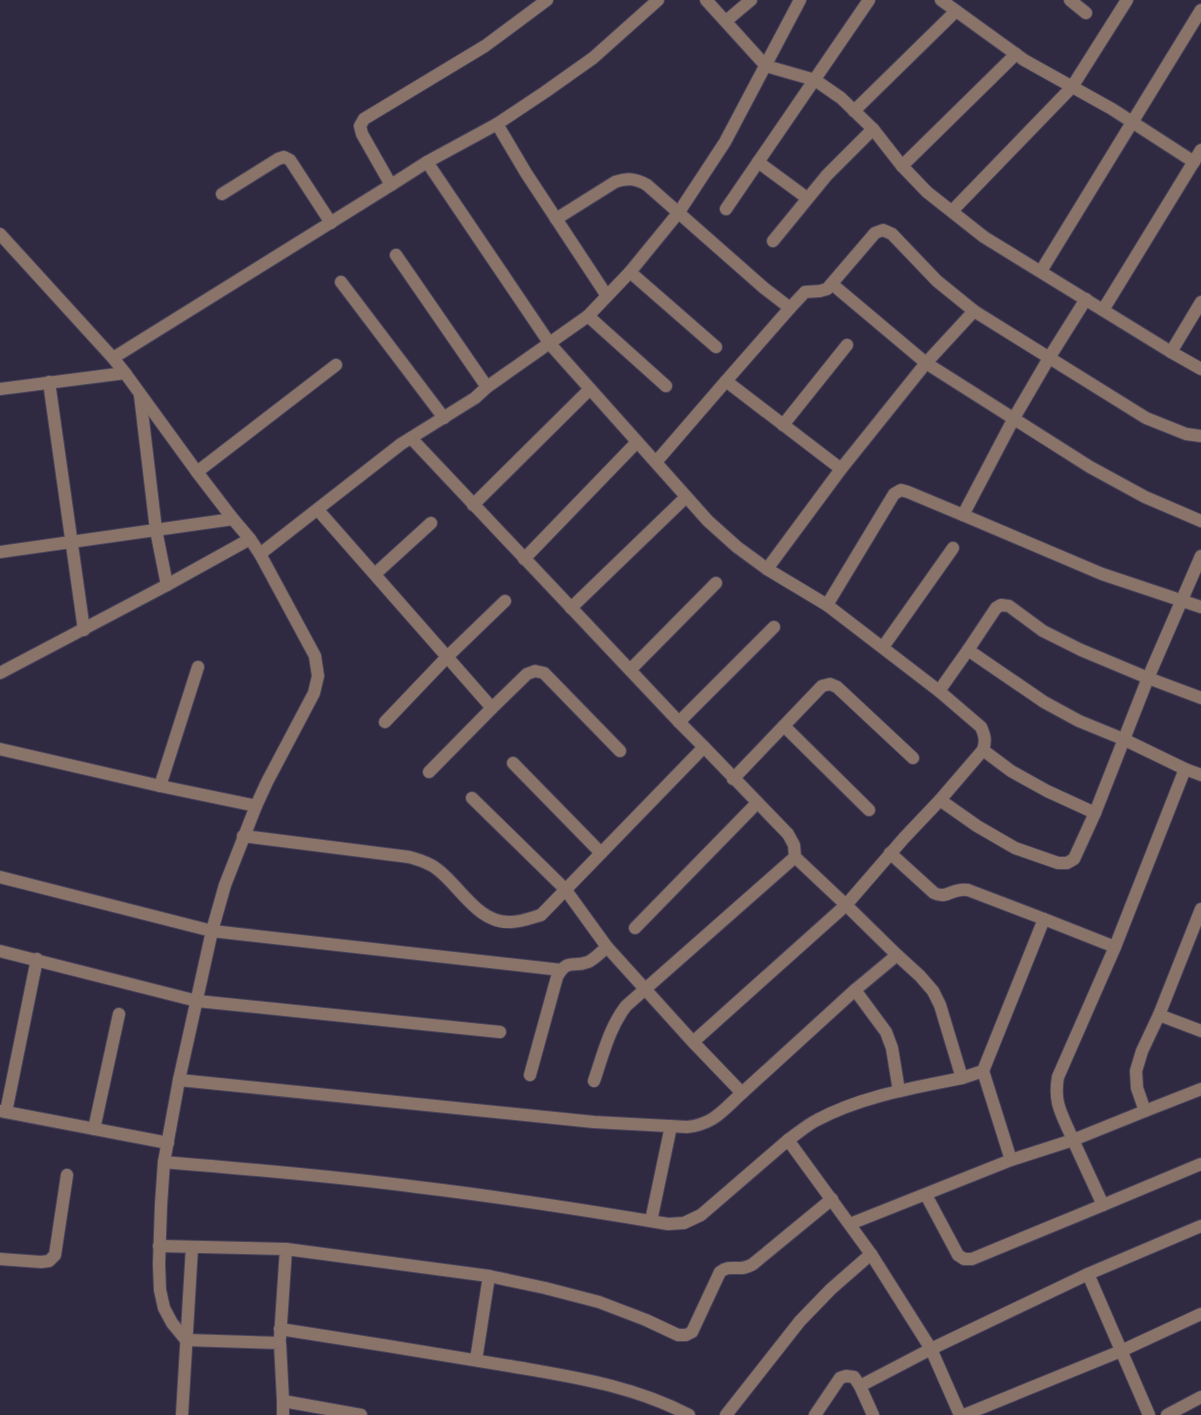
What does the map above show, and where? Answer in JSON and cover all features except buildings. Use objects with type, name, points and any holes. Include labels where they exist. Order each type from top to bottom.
[{"type":"street","points":[[391,185],[362,134],[360,126],[364,119],[486,46],[547,0]]},
{"type":"street","points":[[113,358],[427,162],[497,124],[593,58],[658,0]]},
{"type":"street","points":[[706,0],[766,66],[815,80],[841,98],[873,129],[902,166],[927,192],[984,236],[1171,352],[1201,368]]},
{"type":"street","points":[[726,21],[751,0]]},
{"type":"street","points":[[260,554],[402,444],[475,398],[487,387],[588,316],[630,272],[679,212],[725,142],[800,0]]},
{"type":"street","points":[[726,209],[869,0]]},
{"type":"street","points":[[941,0],[1024,60],[1112,109],[1194,162]]},
{"type":"street","points":[[1070,0],[1086,13]]},
{"type":"street","points":[[952,211],[1072,87],[1127,0]]},
{"type":"street","points":[[1041,271],[1201,10]]},
{"type":"street","points":[[854,111],[956,11]]},
{"type":"street","points":[[902,166],[1016,54]]},
{"type":"street","points":[[497,124],[526,173],[607,296]]},
{"type":"street","points":[[773,241],[827,175],[873,129]]},
{"type":"street","points":[[1102,310],[1201,150]]},
{"type":"street","points":[[222,194],[278,159],[284,158],[290,160],[331,223]]},
{"type":"street","points":[[427,162],[550,344],[708,521],[737,547],[767,569],[827,605],[940,691],[984,734],[986,742],[984,750],[890,853],[846,905],[693,1042]]},
{"type":"street","points":[[758,162],[807,198]]},
{"type":"street","points":[[556,219],[615,182],[626,179],[638,180],[647,185],[764,288],[790,308]]},
{"type":"street","points":[[656,462],[805,292],[827,289],[875,233],[883,230],[892,234],[937,281],[974,311],[1146,418],[1186,434],[1201,436]]},
{"type":"street","points":[[0,234],[113,358],[197,472],[250,539],[315,656],[318,676],[314,693],[267,782],[243,836],[225,885],[212,931],[179,1080],[164,1162],[159,1246],[160,1290],[164,1308],[172,1323],[186,1340],[280,1342]]},
{"type":"street","points":[[396,255],[487,387]]},
{"type":"street","points":[[630,272],[716,347]]},
{"type":"street","points":[[341,282],[444,418]]},
{"type":"street","points":[[832,284],[926,363],[1090,467],[1145,497],[1201,521]]},
{"type":"street","points":[[963,515],[1014,418],[1086,299]]},
{"type":"street","points":[[1171,352],[1201,302]]},
{"type":"street","points":[[767,569],[841,468],[926,363],[974,311]]},
{"type":"street","points":[[588,316],[666,386]]},
{"type":"street","points":[[783,425],[847,345]]},
{"type":"street","points":[[197,472],[336,364]]},
{"type":"street","points":[[0,389],[125,373]]},
{"type":"street","points":[[49,382],[84,630]]},
{"type":"street","points":[[726,382],[841,468]]},
{"type":"street","points":[[473,505],[590,389]]},
{"type":"street","points":[[140,393],[156,530],[167,585]]},
{"type":"street","points":[[411,438],[733,779],[788,834],[794,845],[796,857],[933,990],[940,1005],[962,1078]]},
{"type":"street","points":[[524,559],[637,442]]},
{"type":"street","points":[[827,605],[894,494],[901,490],[1102,574],[1201,607]]},
{"type":"street","points":[[571,608],[686,497]]},
{"type":"street","points":[[318,510],[492,708]]},
{"type":"street","points":[[0,552],[233,519]]},
{"type":"street","points":[[375,574],[431,523]]},
{"type":"street","points":[[0,673],[84,630],[250,539]]},
{"type":"street","points":[[883,648],[953,548]]},
{"type":"street","points":[[940,800],[977,826],[1015,848],[1058,864],[1067,864],[1074,859],[1095,812],[1148,678],[1201,556]]},
{"type":"street","points":[[630,670],[716,583]]},
{"type":"street","points":[[385,722],[504,601]]},
{"type":"street","points":[[940,691],[996,608],[1002,605],[1008,606],[1043,631],[1081,650],[1201,698]]},
{"type":"street","points":[[679,722],[774,627]]},
{"type":"street","points":[[968,650],[1044,702],[1079,721],[1124,739],[1201,775]]},
{"type":"street","points":[[160,786],[198,667]]},
{"type":"street","points":[[430,772],[526,674],[535,671],[544,673],[620,751]]},
{"type":"street","points":[[733,779],[822,686],[830,684],[837,687],[913,758]]},
{"type":"street","points":[[784,726],[869,810]]},
{"type":"street","points":[[243,836],[409,857],[425,861],[438,869],[482,913],[497,920],[510,923],[526,920],[541,915],[704,747]]},
{"type":"street","points":[[0,749],[256,806]]},
{"type":"street","points":[[984,750],[1011,771],[1047,792],[1095,812]]},
{"type":"street","points":[[513,763],[601,853]]},
{"type":"street","points":[[1103,1205],[1058,1105],[1055,1091],[1058,1077],[1115,947],[1185,769]]},
{"type":"street","points":[[472,798],[565,889],[607,947],[742,1093]]},
{"type":"street","points":[[635,928],[757,803]]},
{"type":"street","points":[[890,853],[934,893],[940,896],[960,888],[968,890],[1115,947]]},
{"type":"street","points":[[594,1081],[611,1030],[626,1006],[796,857]]},
{"type":"street","points":[[0,877],[212,931],[561,970]]},
{"type":"street","points":[[1145,1111],[1137,1088],[1136,1071],[1142,1051],[1159,1016],[1201,910]]},
{"type":"street","points":[[1012,1160],[983,1071],[1044,919]]},
{"type":"street","points":[[530,1075],[557,977],[561,970],[566,966],[591,961],[607,947]]},
{"type":"street","points":[[0,951],[197,1001],[500,1032]]},
{"type":"street","points":[[179,1080],[584,1121],[687,1127],[700,1126],[712,1120],[855,990],[897,955]]},
{"type":"street","points":[[37,959],[3,1111],[168,1143]]},
{"type":"street","points":[[855,990],[886,1032],[892,1048],[899,1091]]},
{"type":"street","points":[[94,1129],[119,1014]]},
{"type":"street","points":[[1159,1016],[1201,1031]]},
{"type":"street","points":[[164,1162],[416,1186],[668,1224],[684,1223],[701,1215],[788,1140],[816,1120],[857,1102],[962,1078],[983,1071]]},
{"type":"street","points":[[850,1224],[1012,1160],[1073,1140],[1201,1089]]},
{"type":"street","points":[[651,1221],[671,1126]]},
{"type":"street","points":[[788,1140],[871,1254],[931,1349],[962,1415],[1121,1351],[1201,1314]]},
{"type":"street","points":[[926,1195],[958,1255],[964,1259],[972,1259],[1201,1164]]},
{"type":"street","points":[[0,1259],[41,1262],[49,1261],[55,1254],[67,1176]]},
{"type":"street","points":[[159,1246],[286,1249],[489,1276],[599,1302],[646,1320],[678,1335],[686,1336],[692,1332],[720,1272],[726,1268],[746,1268],[753,1264],[832,1198]]},
{"type":"street","points":[[860,1386],[931,1349],[1088,1274],[1201,1226]]},
{"type":"street","points":[[182,1415],[192,1246]]},
{"type":"street","points":[[282,1415],[280,1329],[286,1249]]},
{"type":"street","points":[[726,1415],[800,1321],[831,1289],[871,1254]]},
{"type":"street","points":[[1088,1274],[1121,1351],[1144,1414]]},
{"type":"street","points":[[476,1360],[489,1276]]},
{"type":"street","points":[[280,1329],[476,1360],[598,1382],[645,1395],[689,1415]]},
{"type":"street","points":[[815,1415],[840,1378],[846,1376],[854,1377],[873,1415]]},
{"type":"street","points":[[1167,1415],[1201,1397]]},
{"type":"street","points":[[282,1401],[361,1415]]}]
